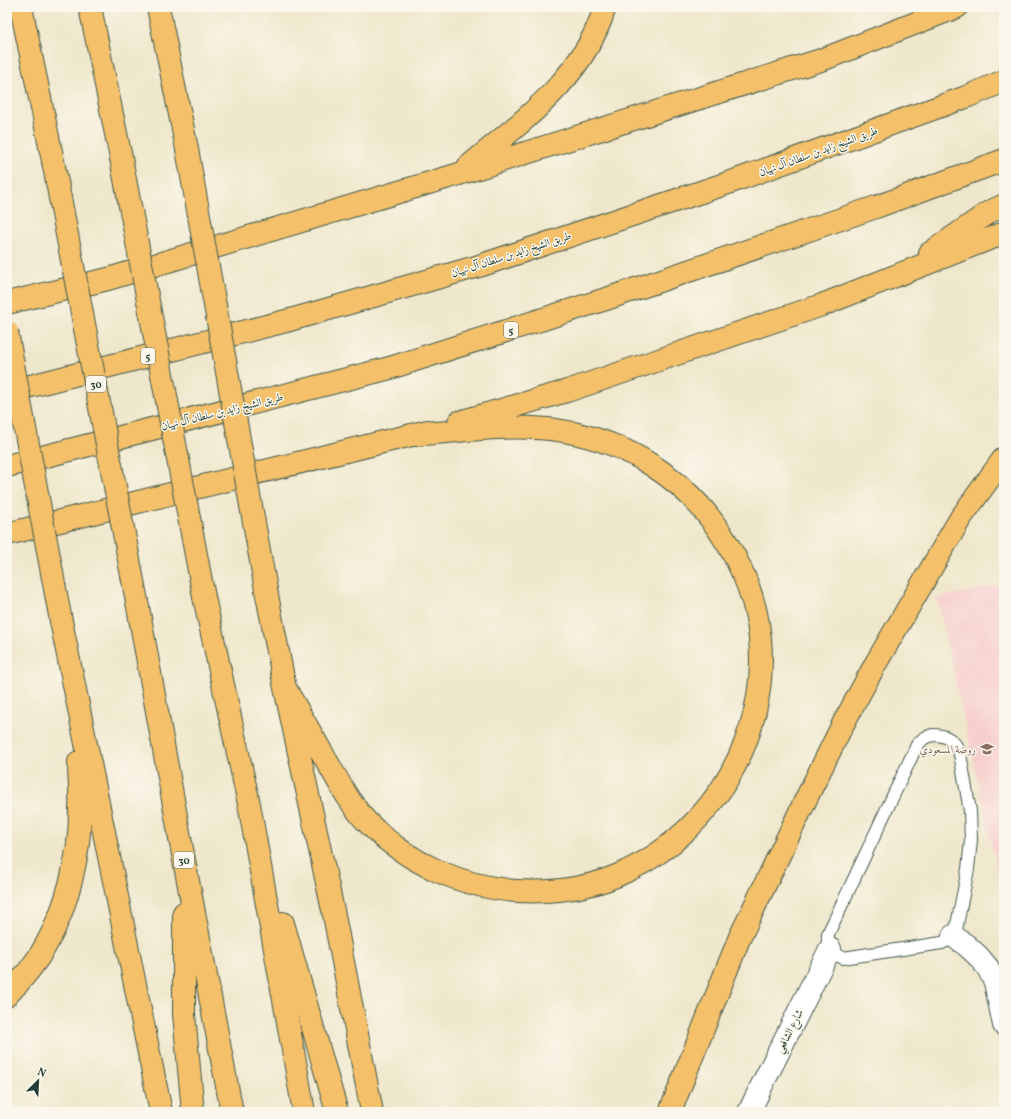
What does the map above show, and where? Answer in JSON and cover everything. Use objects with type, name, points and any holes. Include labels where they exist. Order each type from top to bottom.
[{"type":"highway","name":"30","points":[[21,7],[77,286],[232,1112]]},
{"type":"highway","points":[[90,7],[121,158],[204,596],[249,804],[304,1112]]},
{"type":"highway","points":[[459,174],[532,112],[563,82],[573,70],[594,35],[606,7]]},
{"type":"highway","points":[[7,303],[108,279],[459,174],[824,59],[957,7]]},
{"type":"highway","points":[[159,12],[187,149],[285,688],[334,915],[372,1112]]},
{"type":"highway","name":"طريق الشيخ زايد بن سلطان آل نهيان","points":[[7,392],[290,320],[479,266],[730,182],[966,97],[1004,81]]},
{"type":"highway","name":"طريق الشيخ زايد بن سلطان آل نهيان","points":[[7,466],[390,368],[617,296],[868,210],[1004,160]]},
{"type":"highway","points":[[901,274],[989,212],[1004,205]]},
{"type":"highway","points":[[7,534],[415,435],[567,391],[822,305],[1004,233]]},
{"type":"highway","points":[[7,332],[61,621],[161,1112]]},
{"type":"highway","points":[[285,688],[352,805],[371,827],[425,865],[453,878],[489,888],[532,891],[581,887],[626,872],[660,852],[677,839],[709,806],[731,773],[750,731],[755,712],[760,675],[760,636],[751,594],[739,564],[712,519],[698,502],[672,478],[644,460],[606,442],[587,436],[564,431],[525,428],[415,435]]},
{"type":"highway","points":[[670,1112],[739,939],[843,724],[876,663],[960,519],[1004,458]]},
{"type":"highway","points":[[7,995],[24,977],[46,945],[70,883],[77,851],[80,810],[76,696]]},
{"type":"highway","points":[[249,804],[337,1112]]},
{"type":"highway","points":[[184,860],[184,1014],[193,1112]]},
{"type":"street","points":[[953,936],[966,945],[988,968],[995,982],[1004,1025]]},
{"type":"street","name":"شارع الشافعي","points":[[750,1112],[830,950]]},
{"type":"lane","points":[[932,735],[942,735],[950,739],[957,746],[960,754],[970,811],[970,854],[958,923],[953,936],[942,943],[850,958],[843,958],[836,955],[830,950],[828,942],[828,934],[917,745],[924,738],[932,735]]},
{"type":"shaded area","name":"روضة المسعودي","points":[[1004,584],[1004,900],[937,598]]},
{"type":"place","name":"روضة المسعودي","points":[[987,749]]}]
